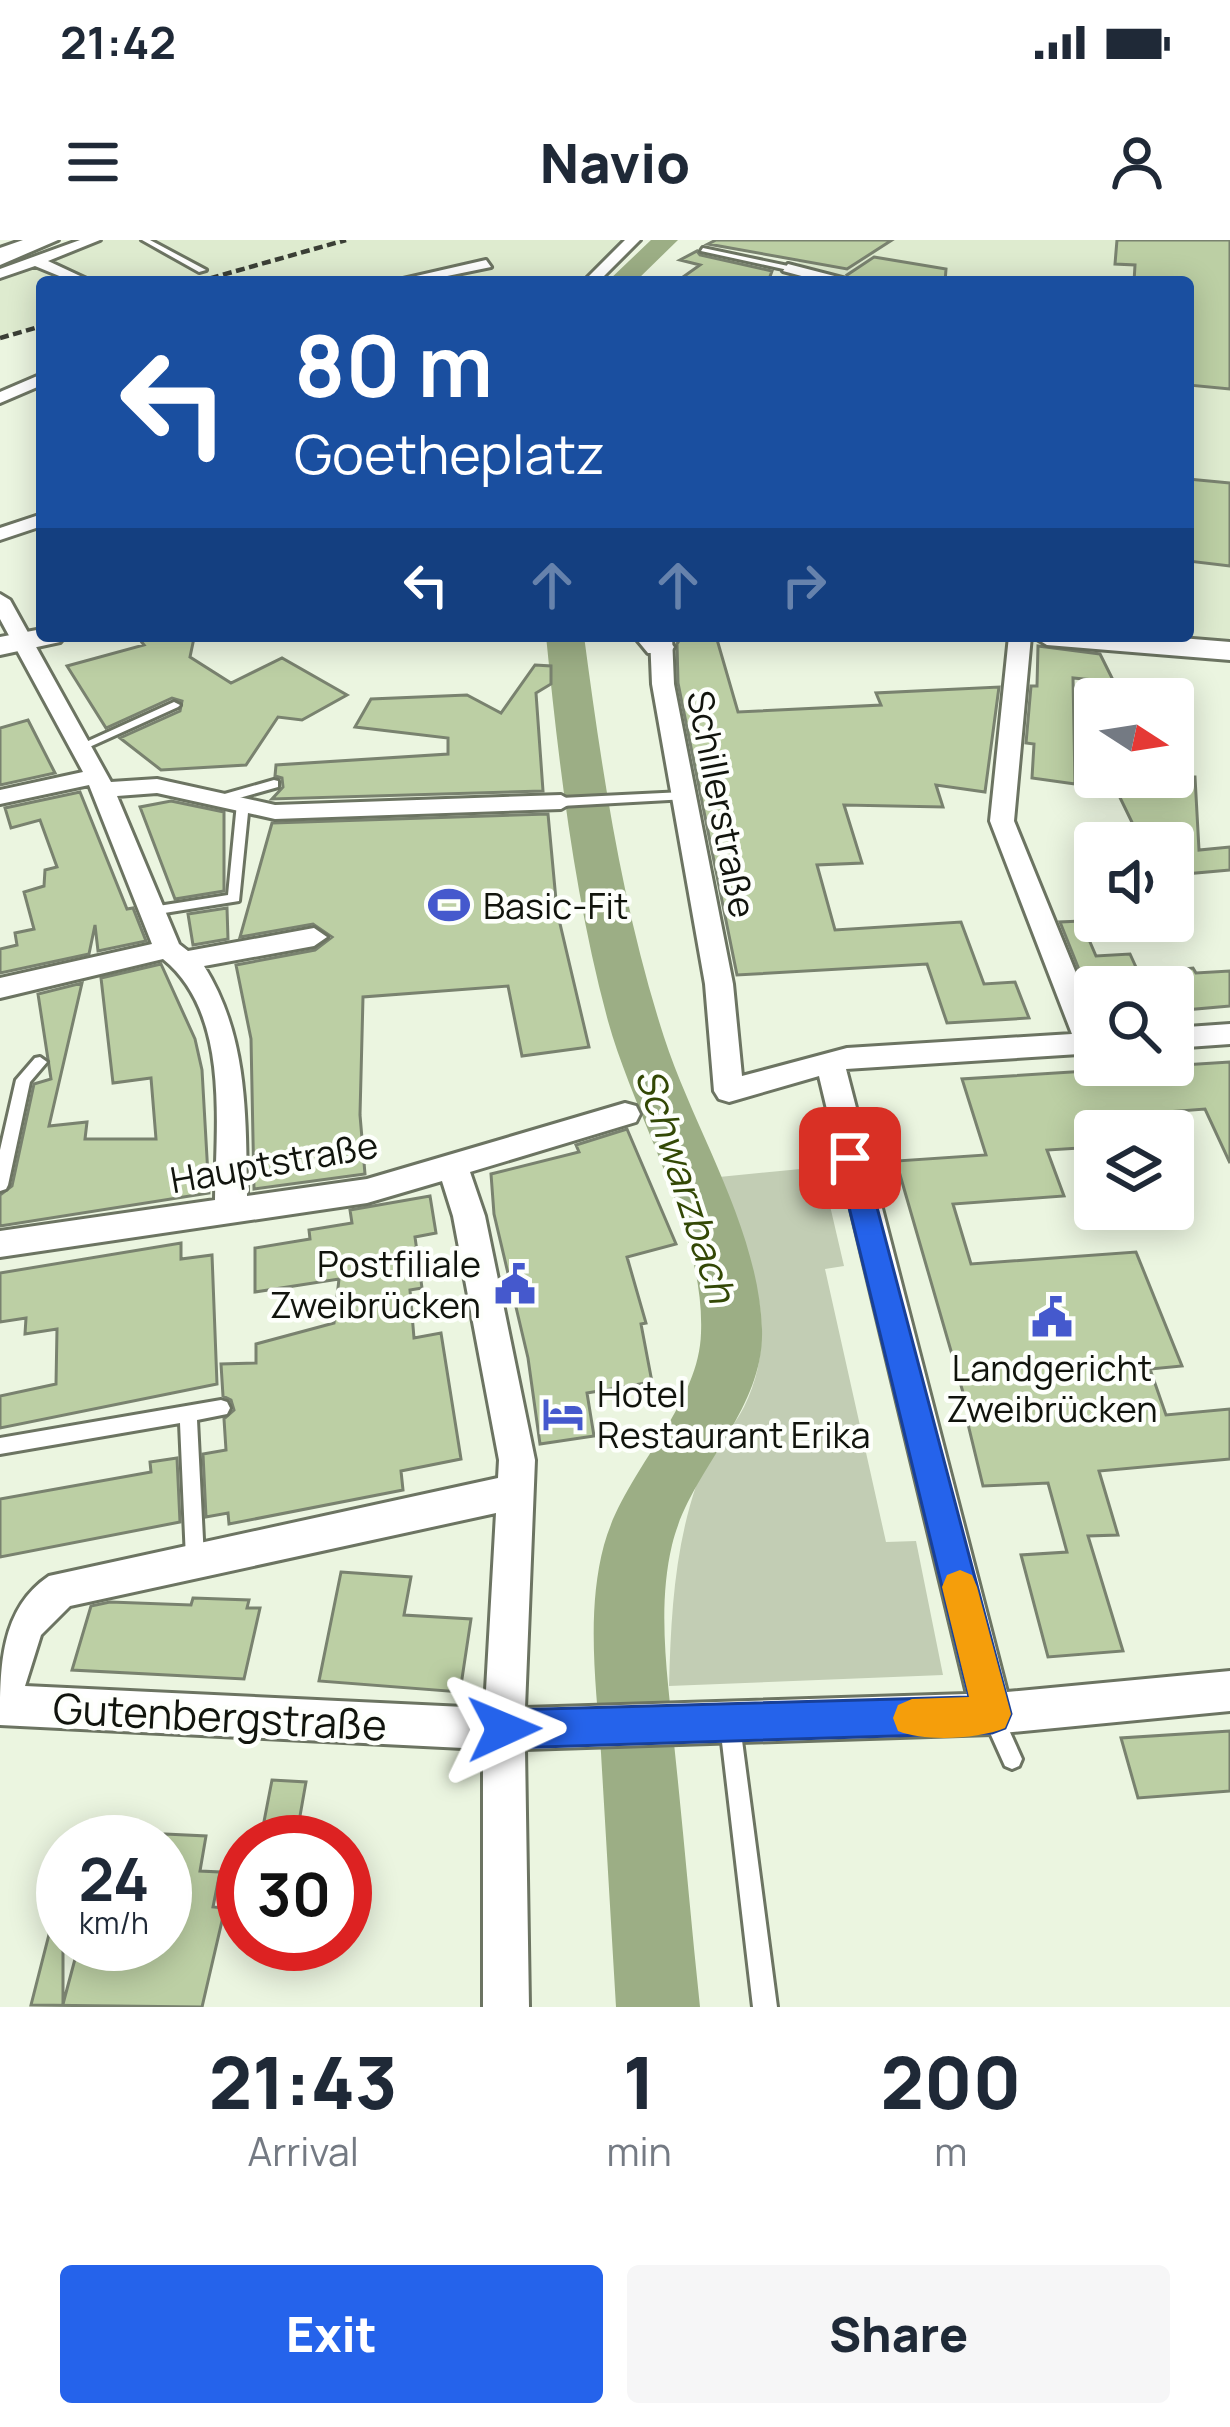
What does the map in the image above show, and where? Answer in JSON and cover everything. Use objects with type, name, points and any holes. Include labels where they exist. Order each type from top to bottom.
[{"type":"highway","points":[[0,244],[13,240]]},
{"type":"highway","points":[[0,256],[48,250]]},
{"type":"street","points":[[0,274],[48,250],[93,240]]},
{"type":"street","points":[[596,276],[634,240]]},
{"type":"street","points":[[48,250],[79,276]]},
{"type":"street","points":[[48,250],[93,276]]},
{"type":"street","points":[[428,276],[487,264]]},
{"type":"street","points":[[788,268],[818,276]]},
{"type":"street","points":[[4,394],[36,381]]},
{"type":"street","points":[[0,534],[36,526]]},
{"type":"street","points":[[0,600],[99,783],[152,911],[211,999],[227,1079],[231,1211]]},
{"type":"street","name":"Schillerstraße","points":[[656,642],[719,984],[729,1091],[830,1063]]},
{"type":"street","points":[[1019,642],[1003,821],[1074,996]]},
{"type":"street","points":[[1119,642],[1230,651]]},
{"type":"street","points":[[0,797],[99,783],[157,786],[275,812],[561,802]]},
{"type":"street","points":[[0,988],[178,955],[314,937]]},
{"type":"street","points":[[1194,1037],[1230,1034]]},
{"type":"street","points":[[992,1714],[830,1063],[1074,1044]]},
{"type":"street","name":"Hauptstraße","points":[[0,1244],[368,1191],[626,1114]]},
{"type":"street","points":[[452,1164],[469,1216],[517,1460],[504,1729],[506,2007]]},
{"type":"street","name":"Gutenbergstraße","points":[[518,1491],[63,1588],[45,1597],[24,1624],[0,1702],[504,1729],[992,1714],[1230,1691]]},
{"type":"lane","points":[[145,240],[202,270]]},
{"type":"lane","points":[[703,250],[788,268]]},
{"type":"lane","points":[[81,747],[174,705]]},
{"type":"lane","points":[[152,911],[234,898],[234,800],[274,784]]},
{"type":"lane","points":[[561,802],[683,796]]},
{"type":"lane","points":[[0,1185],[22,1080],[40,1062]]},
{"type":"lane","points":[[0,1446],[221,1408]]},
{"type":"lane","points":[[188,1415],[195,1562]]},
{"type":"lane","points":[[992,1714],[1012,1759]]},
{"type":"lane","points":[[715,1725],[765,2007]]},
{"type":"shaded area","points":[[75,240],[640,240],[603,276],[36,276],[36,326],[0,336],[0,266]]},
{"type":"shaded area","points":[[809,240],[1230,240],[1230,642],[1194,640],[1194,276],[793,276]]},
{"type":"shaded area","points":[[821,1167],[844,1266],[825,1269],[886,1542],[916,1541],[943,1675],[669,1686],[675,1585],[689,1511],[706,1465],[744,1407],[761,1347],[757,1290],[719,1177]]},
{"type":"building","points":[[716,240],[892,240],[847,269],[708,244]]},
{"type":"building","points":[[1117,240],[1230,240],[1230,389],[1194,386],[1194,276],[1134,276],[1135,265],[1115,264]]},
{"type":"building","points":[[697,251],[772,271],[770,276],[684,276],[700,265],[680,260]]},
{"type":"building","points":[[874,257],[946,269],[945,276],[847,275]]},
{"type":"building","points":[[1194,480],[1230,483],[1230,566],[1194,562]]},
{"type":"building","points":[[142,642],[193,642],[190,657],[231,683],[282,658],[347,695],[302,720],[278,717],[246,765],[161,770],[120,738],[180,711],[182,701],[172,698],[106,728],[67,666],[144,645]]},
{"type":"building","points":[[718,642],[738,712],[881,705],[876,693],[999,687],[985,792],[936,785],[943,807],[844,805],[862,863],[817,865],[835,930],[961,922],[984,984],[1015,982],[1029,1018],[947,1023],[927,964],[737,975],[678,683],[677,644]]},
{"type":"building","points":[[1038,646],[1100,654],[1112,678],[1073,678],[1074,784],[1032,778],[1034,744],[1026,743],[1031,686],[1037,686]]},
{"type":"building","points":[[535,665],[551,666],[551,684],[536,693],[543,791],[272,799],[283,787],[282,778],[275,776],[276,765],[448,754],[448,738],[355,727],[371,699],[467,695],[501,713]]},
{"type":"building","points":[[28,720],[55,773],[0,785],[0,728]]},
{"type":"building","points":[[1195,777],[1199,850],[1230,847],[1230,870],[1194,873],[1194,822],[1132,822],[1120,798],[1194,798]]},
{"type":"building","points":[[80,792],[127,909],[133,908],[146,941],[98,951],[95,925],[89,954],[0,973],[0,949],[17,945],[15,933],[34,929],[24,892],[44,886],[45,870],[57,867],[40,820],[11,828],[5,808]]},
{"type":"building","points":[[171,801],[224,812],[224,891],[175,899],[140,807]]},
{"type":"building","points":[[548,814],[557,911],[589,1047],[522,1056],[508,986],[363,997],[360,1115],[365,1174],[254,1189],[251,1039],[236,965],[315,950],[332,937],[313,924],[240,937],[272,823]]},
{"type":"building","points":[[227,908],[228,939],[193,945],[188,914]]},
{"type":"building","points":[[1074,921],[1074,942],[1090,942],[1096,956],[1130,954],[1135,966],[1078,966],[1060,922]]},
{"type":"building","points":[[161,964],[195,1039],[202,1070],[209,1193],[0,1226],[0,1195],[12,1186],[34,1084],[51,1079],[38,994],[82,983],[49,1126],[87,1122],[85,1139],[156,1139],[151,1078],[113,1083],[101,978]]},
{"type":"building","points":[[1194,970],[1230,971],[1230,1006],[1194,1009]]},
{"type":"building","points":[[1230,1062],[1230,1163],[1205,1109],[1074,1110],[1074,1148],[1047,1150],[1064,1196],[953,1204],[971,1264],[1136,1252],[1182,1366],[1150,1369],[1166,1415],[1230,1409],[1230,1459],[1099,1471],[1118,1535],[1088,1536],[1123,1651],[1048,1657],[1021,1555],[1067,1552],[1048,1483],[983,1486],[967,1420],[971,1420],[896,1161],[986,1155],[962,1079],[1074,1072],[1074,1086],[1194,1086],[1194,1064]]},
{"type":"building","points":[[627,1129],[676,1244],[627,1257],[646,1323],[641,1324],[652,1382],[587,1393],[594,1436],[540,1444],[528,1358],[494,1214],[491,1174],[579,1152],[576,1145]]},
{"type":"building","points":[[430,1196],[436,1233],[415,1237],[422,1288],[410,1290],[414,1338],[441,1333],[461,1459],[401,1471],[403,1490],[229,1524],[228,1513],[206,1517],[203,1454],[226,1450],[224,1419],[234,1410],[231,1400],[223,1396],[221,1364],[256,1363],[256,1344],[334,1323],[339,1279],[255,1292],[255,1248],[310,1239],[309,1230],[352,1223],[350,1210]]},
{"type":"building","points":[[181,1243],[181,1259],[212,1255],[217,1384],[0,1428],[0,1396],[56,1384],[57,1329],[25,1334],[26,1318],[0,1322],[0,1273]]},
{"type":"building","points":[[177,1458],[180,1522],[0,1557],[0,1499],[151,1472],[150,1462]]},
{"type":"building","points":[[341,1572],[411,1577],[404,1615],[471,1619],[460,1692],[319,1681]]},
{"type":"building","points":[[193,1598],[249,1600],[247,1608],[260,1608],[244,1679],[72,1670],[91,1606],[110,1602],[191,1605]]},
{"type":"building","points":[[1230,1731],[1230,1791],[1138,1798],[1121,1738]]},
{"type":"building","points":[[272,1780],[306,1782],[300,1815],[265,1815]]},
{"type":"building","points":[[192,1835],[206,1836],[200,1871],[216,1872],[216,1947],[202,2007],[31,2005],[40,1971],[63,1971],[63,2004],[72,1971],[192,1971]]},
{"type":"waterway","name":"Schwarzbach","points":[[627,276],[666,240]]},
{"type":"waterway","name":"Schwarzbach","points":[[566,642],[586,802],[619,965],[649,1072],[712,1232],[732,1331],[721,1384],[647,1518],[633,1571],[631,1675],[658,2007]]},
{"type":"railway","points":[[218,276],[346,240]]},
{"type":"railway","points":[[0,338],[36,328]]},
{"type":"slow traffic","points":[[912,1718],[992,1714],[960,1587]]},
{"type":"place","name":"Basic-Fit","points":[[449,905]]},
{"type":"place","name":"Postfiliale Zweibrücken","points":[[515,1284]]},
{"type":"place","name":"Landgericht Zweibrücken","points":[[1052,1317]]},
{"type":"place","name":"Hotel Restaurant Erika","points":[[563,1414]]},
{"type":"route","points":[[504,1729],[992,1714],[850,1158]]}]
